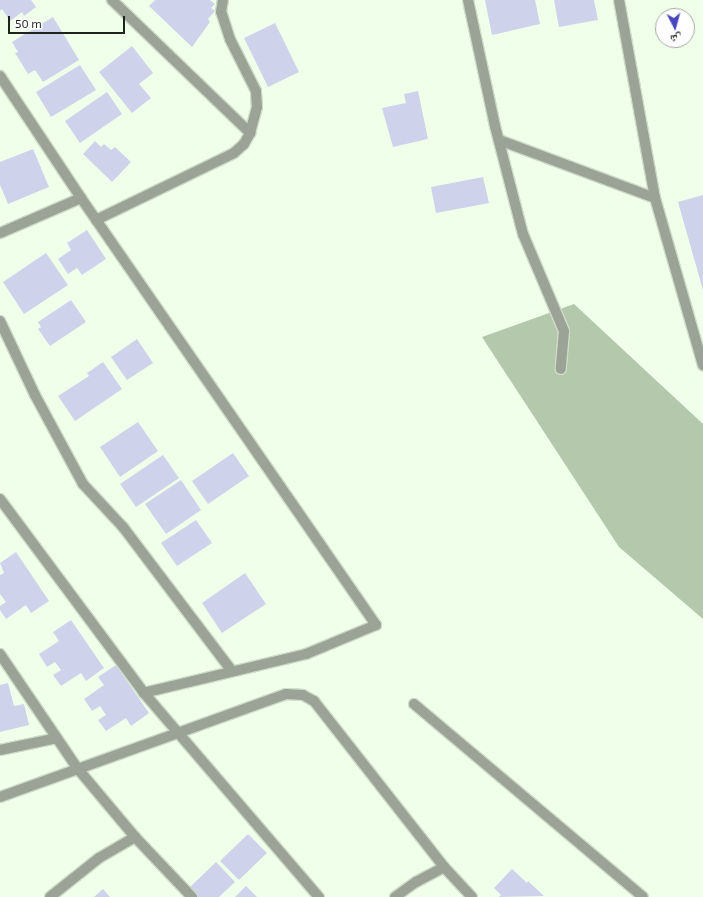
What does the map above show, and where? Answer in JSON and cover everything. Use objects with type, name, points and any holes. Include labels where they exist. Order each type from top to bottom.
[{"type":"street","points":[[112,0],[250,133]]},
{"type":"street","points":[[96,220],[234,153],[244,144],[250,133],[257,107],[256,91],[230,39],[221,12],[223,0]]},
{"type":"street","points":[[468,0],[498,140],[523,234],[564,331],[561,369]]},
{"type":"street","points":[[619,0],[655,198],[703,365]]},
{"type":"street","points":[[0,76],[96,220],[376,625],[306,654],[144,693]]},
{"type":"street","points":[[498,140],[655,198]]},
{"type":"street","points":[[0,233],[81,198]]},
{"type":"street","points":[[0,321],[35,395],[84,484],[123,528],[232,671]]},
{"type":"street","points":[[0,499],[144,693],[319,897]]},
{"type":"street","points":[[0,654],[78,769],[135,837],[192,897]]},
{"type":"street","points":[[0,797],[286,694],[303,695],[314,701],[444,867],[472,897]]},
{"type":"street","points":[[414,704],[643,897]]},
{"type":"street","points":[[0,750],[57,738]]},
{"type":"street","points":[[50,897],[99,858],[135,837]]},
{"type":"street","points":[[395,897],[416,882],[444,867]]},
{"type":"green space","points":[[574,304],[703,424],[703,619],[619,547],[482,337]]},
{"type":"building","points":[[0,0],[31,0],[36,7],[24,16],[22,12],[10,21],[2,9],[0,11]]},
{"type":"building","points":[[155,0],[210,0],[215,4],[211,8],[215,11],[208,19],[210,22],[192,47],[149,6]]},
{"type":"building","points":[[485,0],[535,0],[540,24],[492,35]]},
{"type":"building","points":[[554,0],[594,0],[598,20],[559,27]]},
{"type":"building","points":[[53,17],[79,60],[43,82],[35,70],[28,74],[15,53],[18,52],[12,42]]},
{"type":"building","points":[[275,23],[299,72],[268,87],[244,38]]},
{"type":"building","points":[[132,46],[153,73],[139,84],[151,98],[132,113],[99,72]]},
{"type":"building","points":[[80,65],[96,90],[51,117],[36,92]]},
{"type":"building","points":[[418,91],[428,139],[393,147],[382,108],[406,103],[404,94]]},
{"type":"building","points":[[107,92],[122,114],[80,143],[65,121]]},
{"type":"building","points":[[95,141],[101,147],[104,144],[111,150],[115,147],[131,162],[112,182],[83,154]]},
{"type":"building","points":[[33,149],[49,187],[8,204],[0,185],[0,162]]},
{"type":"building","points":[[483,177],[489,203],[436,213],[431,187]]},
{"type":"building","points":[[703,195],[703,290],[678,202]]},
{"type":"building","points":[[87,230],[106,259],[82,275],[77,268],[68,274],[58,259],[71,250],[67,243]]},
{"type":"building","points":[[46,253],[68,285],[24,314],[3,282]]},
{"type":"building","points":[[71,300],[86,322],[50,346],[38,329],[41,327],[38,322]]},
{"type":"building","points":[[137,339],[153,363],[127,380],[111,357]]},
{"type":"building","points":[[103,362],[122,389],[75,421],[58,396],[89,376],[87,373]]},
{"type":"building","points":[[138,422],[158,451],[120,477],[100,447]]},
{"type":"building","points":[[233,453],[249,476],[208,504],[192,481]]},
{"type":"building","points":[[163,455],[179,478],[136,507],[120,484]]},
{"type":"building","points":[[181,480],[201,510],[166,534],[145,504]]},
{"type":"building","points":[[196,520],[212,543],[177,566],[161,543]]},
{"type":"building","points":[[16,552],[49,601],[31,613],[26,605],[6,619],[0,610],[0,606],[6,602],[0,594],[0,575],[4,573],[0,563]]},
{"type":"building","points":[[245,573],[266,604],[222,633],[202,603]]},
{"type":"building","points":[[71,620],[104,668],[86,681],[81,673],[61,686],[53,675],[61,670],[55,662],[47,667],[39,654],[59,641],[53,632]]},
{"type":"building","points":[[116,665],[149,713],[131,726],[126,718],[106,731],[98,720],[106,715],[100,706],[92,711],[84,699],[104,685],[98,677]]},
{"type":"building","points":[[8,683],[14,706],[24,704],[29,725],[0,732],[0,685]]},
{"type":"building","points":[[248,834],[267,853],[239,880],[220,861]]},
{"type":"building","points":[[216,862],[235,882],[219,897],[197,897],[189,888]]},
{"type":"building","points":[[512,869],[544,896],[499,897],[501,895],[494,888]]},
{"type":"building","points":[[246,886],[257,897],[235,897]]},
{"type":"building","points":[[103,889],[110,897],[94,897]]}]
